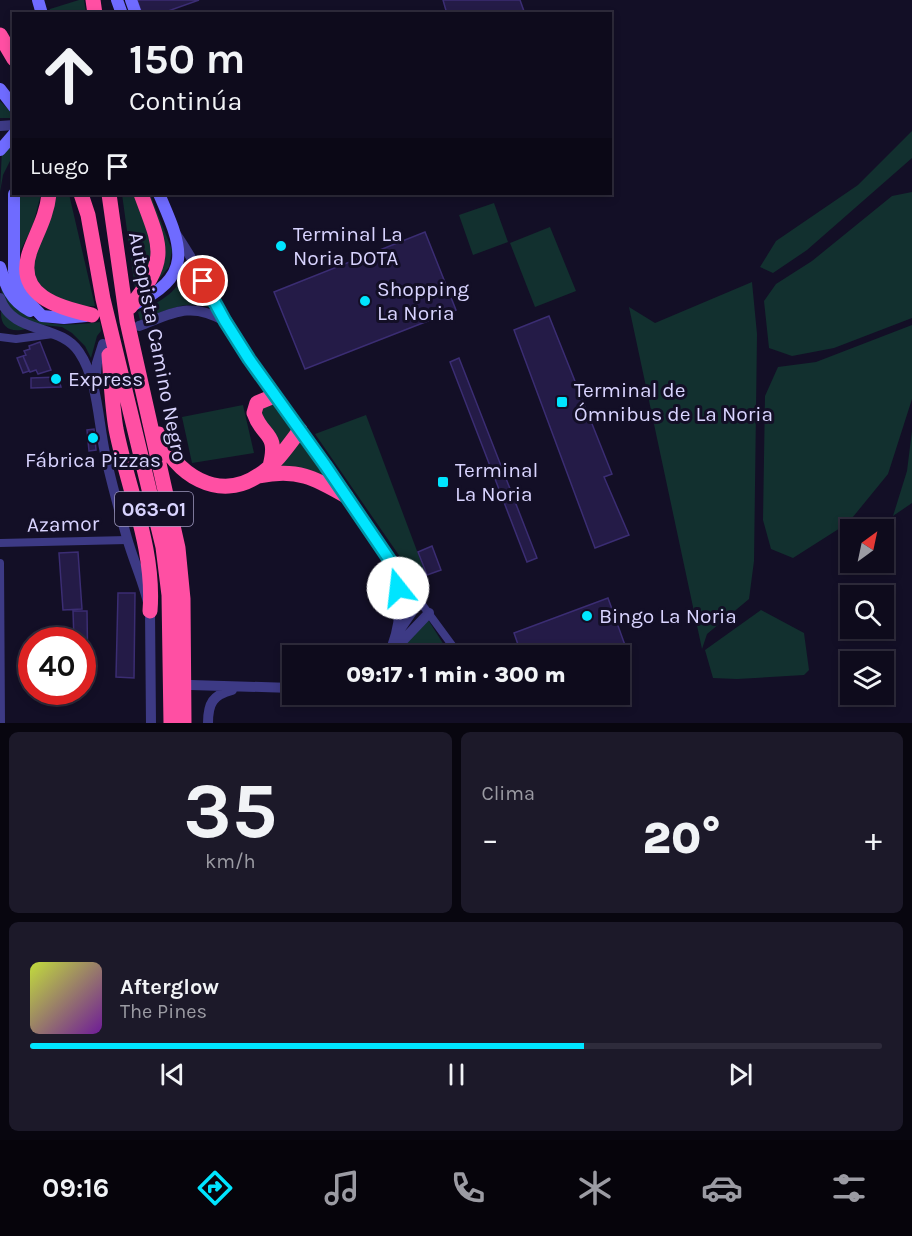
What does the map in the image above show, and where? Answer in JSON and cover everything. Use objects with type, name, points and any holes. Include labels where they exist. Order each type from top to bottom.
[{"type":"highway","points":[[0,35],[12,55]]},
{"type":"highway","points":[[49,195],[40,229],[30,253],[29,276],[35,290],[51,304],[94,314]]},
{"type":"highway","name":"Autopista Camino Negro","points":[[81,195],[88,215],[103,299],[163,547],[169,595],[171,723]]},
{"type":"highway","name":"Autopista Camino Negro","points":[[109,195],[127,321],[179,560],[183,599],[184,723]]},
{"type":"highway","points":[[130,307],[155,272],[158,248],[141,195]]},
{"type":"highway","points":[[103,299],[116,428],[149,559],[152,591],[150,611]]},
{"type":"highway","points":[[140,377],[166,449],[179,467],[204,483],[235,486],[265,471],[300,430]]},
{"type":"highway","points":[[265,471],[273,454],[273,444],[254,413],[257,403],[274,396]]},
{"type":"highway","points":[[265,471],[299,474],[346,496]]},
{"type":"main road","points":[[0,89],[12,104]]},
{"type":"main road","points":[[0,150],[12,136]]},
{"type":"main road","points":[[14,195],[15,279],[23,297],[42,316]]},
{"type":"main road","points":[[130,307],[149,298],[173,276],[179,258],[176,234],[159,195]]},
{"type":"main road","points":[[166,195],[168,213]]},
{"type":"main road","points":[[0,267],[11,297],[20,305],[42,316],[64,318],[94,314]]},
{"type":"street","points":[[176,234],[188,251],[225,321],[274,396],[452,645]]},
{"type":"street","points":[[0,298],[6,310],[22,324],[57,334],[69,340],[85,362],[94,392],[105,454],[127,540],[145,587],[150,611],[151,723]]},
{"type":"street","points":[[139,326],[186,309],[211,313],[225,321]]},
{"type":"street","points":[[0,338],[16,339],[57,334]]},
{"type":"street","points":[[94,392],[97,363],[103,344]]},
{"type":"street","name":"Azamor","points":[[0,543],[127,540]]},
{"type":"street","points":[[0,563],[1,723]]},
{"type":"street","points":[[393,565],[399,603],[396,636]]},
{"type":"street","points":[[392,645],[420,600]]},
{"type":"street","points":[[398,645],[429,613]]},
{"type":"street","points":[[150,654],[154,672],[160,678]]},
{"type":"street","points":[[191,686],[282,688]]},
{"type":"street","points":[[208,723],[209,705],[215,697],[238,688]]},
{"type":"green space","points":[[84,0],[86,12],[48,12],[50,9]]},
{"type":"green space","points":[[0,101],[12,113],[12,118],[0,118]]},
{"type":"green space","points":[[912,131],[912,158],[807,250],[773,273],[760,267],[776,241],[858,185]]},
{"type":"green space","points":[[12,136],[12,157],[3,175],[0,192],[2,149]]},
{"type":"green space","points":[[912,192],[912,318],[834,348],[792,356],[769,348],[764,301],[776,284],[812,261],[892,196]]},
{"type":"green space","points":[[17,195],[41,195],[33,225],[19,254]]},
{"type":"green space","points":[[52,195],[69,195],[95,306],[79,306],[48,297],[33,274],[33,262]]},
{"type":"green space","points":[[122,195],[137,195],[152,250],[147,272],[135,289]]},
{"type":"green space","points":[[148,195],[150,195],[172,250],[169,267],[157,281]]},
{"type":"green space","points":[[494,203],[508,242],[473,255],[459,215]]},
{"type":"green space","points":[[550,227],[576,291],[535,307],[510,243]]},
{"type":"green space","points":[[189,265],[214,310],[205,306],[187,305],[140,320],[138,312],[175,289]]},
{"type":"green space","points":[[752,282],[757,334],[754,561],[749,599],[707,634],[702,649],[629,307],[655,323]]},
{"type":"green space","points":[[1,288],[24,314],[42,322],[81,324],[100,322],[101,331],[97,336],[91,358],[85,346],[62,327],[24,321],[3,301]]},
{"type":"green space","points":[[1,311],[26,329],[7,328],[2,322]]},
{"type":"green space","points":[[912,325],[912,399],[888,474],[851,519],[840,519],[840,528],[793,558],[771,549],[763,520],[765,396],[778,367],[816,362]]},
{"type":"green space","points":[[270,401],[291,430],[279,448],[261,412],[263,404]]},
{"type":"green space","points":[[243,405],[254,453],[192,463],[182,417]]},
{"type":"green space","points":[[366,415],[426,575],[414,577],[315,434]]},
{"type":"green space","points":[[912,431],[912,503],[893,516],[907,471]]},
{"type":"green space","points":[[297,438],[326,478],[276,467]]},
{"type":"green space","points":[[761,610],[804,633],[809,670],[804,675],[713,678],[705,650]]},
{"type":"green space","points":[[427,618],[444,645],[403,645]]},
{"type":"building","points":[[137,0],[199,0],[168,12],[141,12]]},
{"type":"building","points":[[443,0],[520,0],[524,12],[446,12]]},
{"type":"building","name":"Shopping La Noria","points":[[425,232],[456,310],[305,369],[274,292]]},
{"type":"building","name":"Terminal de Ómnibus de La Noria","points":[[549,316],[612,474],[604,477],[629,535],[595,548],[514,330]]},
{"type":"building","points":[[40,342],[51,370],[38,374],[36,370],[30,372],[23,356],[26,355],[24,351],[30,349],[29,346]]},
{"type":"building","points":[[23,356],[29,371],[23,373],[17,358]]},
{"type":"building","points":[[459,358],[537,558],[527,562],[450,362]]},
{"type":"building","points":[[58,377],[61,387],[31,388],[31,378]]},
{"type":"building","points":[[94,429],[96,450],[89,451],[87,430]]},
{"type":"building","points":[[432,546],[441,570],[427,575],[418,552]]},
{"type":"building","points":[[78,552],[82,609],[63,610],[59,553]]},
{"type":"building","points":[[118,593],[135,593],[134,678],[116,677]]},
{"type":"building","name":"Bingo La Noria","points":[[608,598],[625,645],[518,645],[514,633]]},
{"type":"building","points":[[73,611],[87,611],[87,627],[74,627]]},
{"type":"place","name":"Terminal La Noria DOTA","points":[[281,246]]},
{"type":"place","name":"Shopping La Noria","points":[[365,301]]},
{"type":"place","name":"Express","points":[[56,379]]},
{"type":"place","name":"Terminal de Ómnibus de La Noria","points":[[562,402]]},
{"type":"place","name":"Fábrica Pizzas","points":[[93,438]]},
{"type":"place","name":"Terminal La Noria","points":[[443,482]]},
{"type":"place","name":"Bingo La Noria","points":[[587,616]]},
{"type":"route","points":[[203,281],[249,359],[393,565],[398,588]]}]
